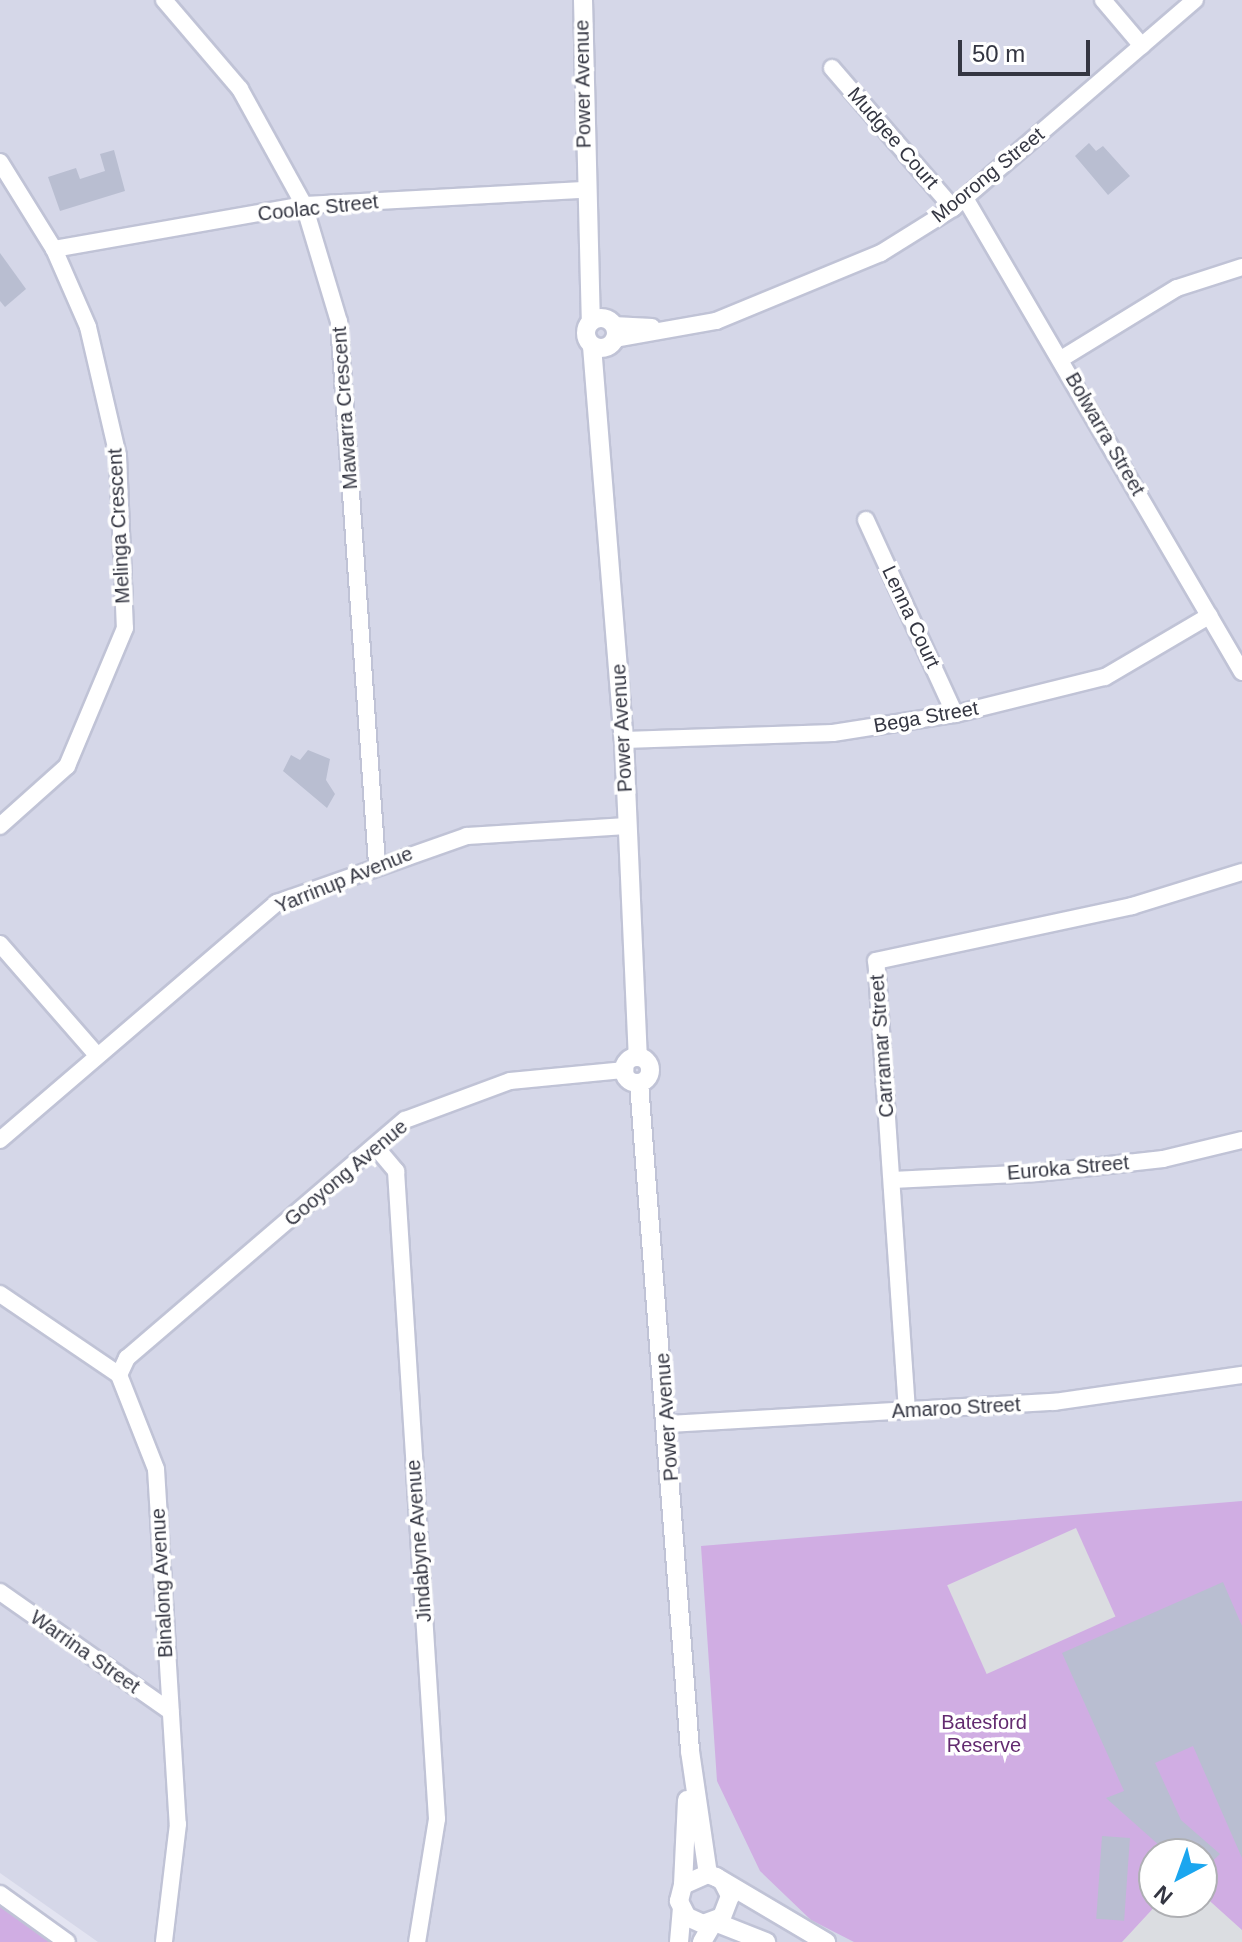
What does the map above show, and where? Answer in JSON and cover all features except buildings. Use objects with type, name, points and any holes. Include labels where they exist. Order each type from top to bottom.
[{"type":"street","name":"Mawarra Crescent","points":[[164,0],[240,89],[304,205],[339,322],[377,864]]},
{"type":"street","name":"Power Avenue","points":[[583,0],[585,190],[591,264],[604,333],[600,398],[624,740],[634,1070],[668,1424],[690,1751],[683,1885]]},
{"type":"street","points":[[1103,0],[1142,46]]},
{"type":"street","name":"Moorong Street","points":[[604,333],[716,321],[881,253],[959,203],[1195,0]]},
{"type":"street","name":"Mudgee Court","points":[[832,68],[959,203]]},
{"type":"street","name":"Melinga Crescent","points":[[0,162],[54,249],[88,327],[118,456],[125,628],[67,766],[0,826]]},
{"type":"street","name":"Coolac Street","points":[[54,249],[304,205],[585,190]]},
{"type":"street","name":"Bolwarra Street","points":[[959,203],[1061,359],[1242,672]]},
{"type":"street","points":[[1061,359],[1177,288],[1242,267]]},
{"type":"street","name":"Lenna Court","points":[[866,520],[955,714]]},
{"type":"street","name":"Bega Street","points":[[624,740],[833,733],[955,714],[1105,677],[1209,616]]},
{"type":"street","name":"Yarrinup Avenue","points":[[0,1140],[277,903],[377,864],[467,836],[627,826]]},
{"type":"street","name":"Carramar Street","points":[[907,1411],[876,961],[1132,906],[1242,872]]},
{"type":"street","points":[[0,944],[97,1055]]},
{"type":"street","name":"Gooyong Avenue","points":[[119,1375],[127,1358],[405,1120],[510,1081],[634,1070]]},
{"type":"street","name":"Euroka Street","points":[[892,1180],[1037,1173],[1163,1159],[1242,1140]]},
{"type":"street","name":"Jindabyne Avenue","points":[[375,1146],[396,1171],[437,1819],[417,1942]]},
{"type":"street","points":[[0,1294],[119,1375]]},
{"type":"street","name":"Binalong Avenue","points":[[119,1375],[156,1469],[178,1824],[164,1942]]},
{"type":"street","name":"Amaroo Street","points":[[668,1424],[1054,1402],[1242,1375]]},
{"type":"street","name":"Warrina Street","points":[[0,1592],[170,1711]]},
{"type":"street","name":"Power Avenue","points":[[690,1751],[716,1878]]},
{"type":"street","points":[[702,1942],[729,1904],[716,1878]]},
{"type":"street","points":[[679,1942],[683,1885],[716,1878],[826,1942]]},
{"type":"street","points":[[0,1894],[67,1942]]},
{"type":"street","points":[[682,1909],[694,1922],[714,1922],[766,1942]]},
{"type":"shaded area","points":[[0,0],[1242,0],[1242,1942],[98,1942],[0,1873]]},
{"type":"shaded area","points":[[1076,1528],[1115,1617],[987,1674],[947,1585]]},
{"type":"shaded area","points":[[1218,1908],[1242,1930],[1242,1942],[1122,1942],[1144,1918],[1218,1918]]},
{"type":"green space","name":"Batesford Reserve","points":[[1242,1501],[1242,1942],[854,1942],[811,1920],[760,1871],[717,1781],[701,1546]]},
{"type":"green space","points":[[0,1906],[52,1942],[0,1942]]}]
